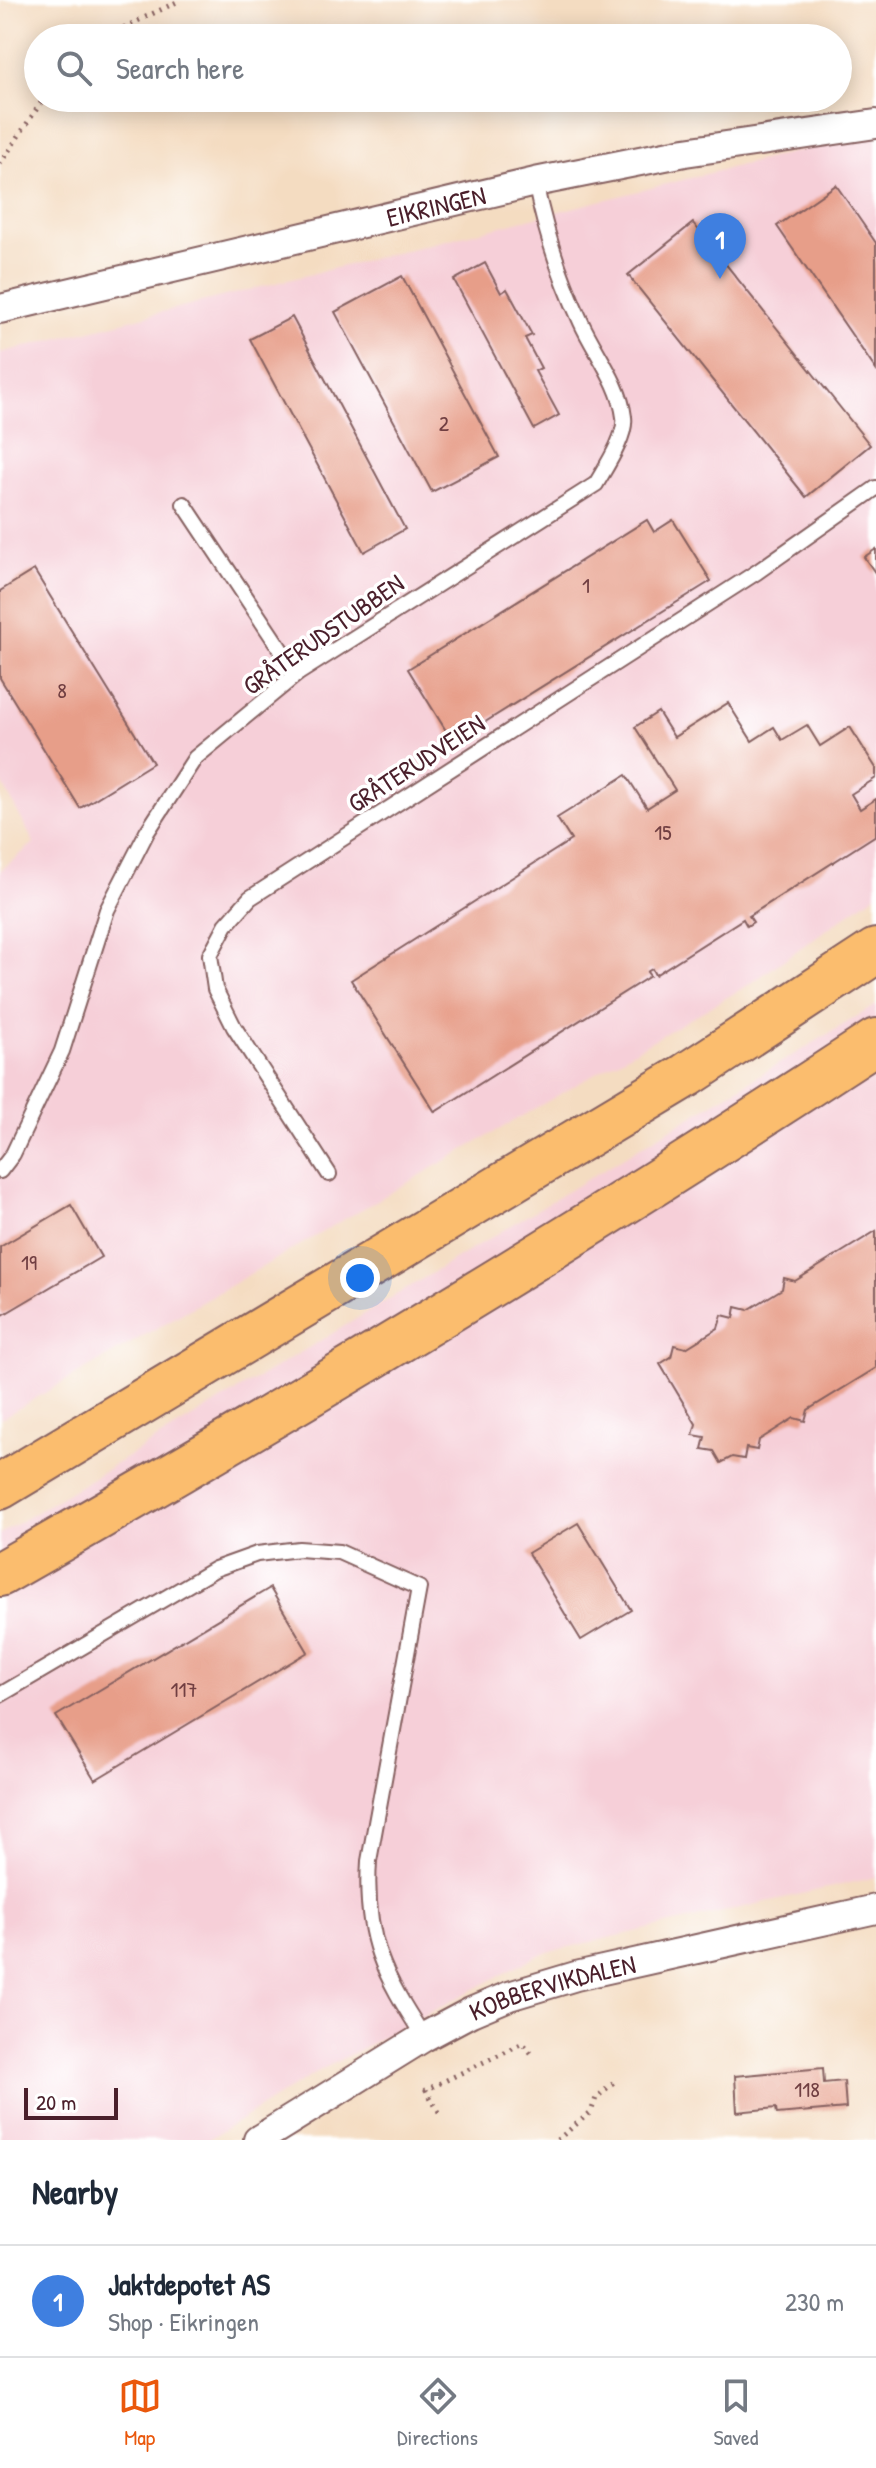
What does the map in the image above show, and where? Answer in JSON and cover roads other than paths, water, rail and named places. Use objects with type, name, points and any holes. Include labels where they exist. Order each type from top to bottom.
[{"type":"highway","points":[[0,1487],[649,1098],[876,951]]},
{"type":"highway","points":[[0,1574],[407,1335],[726,1139],[876,1041]]},
{"type":"street","name":"EIKRINGEN","points":[[0,309],[535,182],[685,152],[876,124]]},
{"type":"street","name":"KOBBERVIKDALEN","points":[[258,2140],[424,2037],[509,1996],[576,1976],[876,1909]]},
{"type":"lane","name":"GRÅTERUDSTUBBEN","points":[[0,1171],[13,1154],[62,1051],[107,910],[147,832],[195,758],[297,674],[596,484],[613,455],[625,420],[617,392],[581,323],[545,232],[535,182]]},
{"type":"lane","name":"GRÅTERUDVEIEN","points":[[329,1174],[234,1027],[215,989],[210,955],[226,925],[250,898],[757,572],[876,488]]},
{"type":"lane","points":[[184,504],[297,674]]},
{"type":"lane","points":[[0,1695],[215,1569],[257,1554],[299,1549],[339,1552],[419,1588],[369,1861],[366,1894],[370,1927],[391,1986],[424,2037]]},
{"type":"place","name":"Jaktdepotet AS","points":[[720,279]]}]
